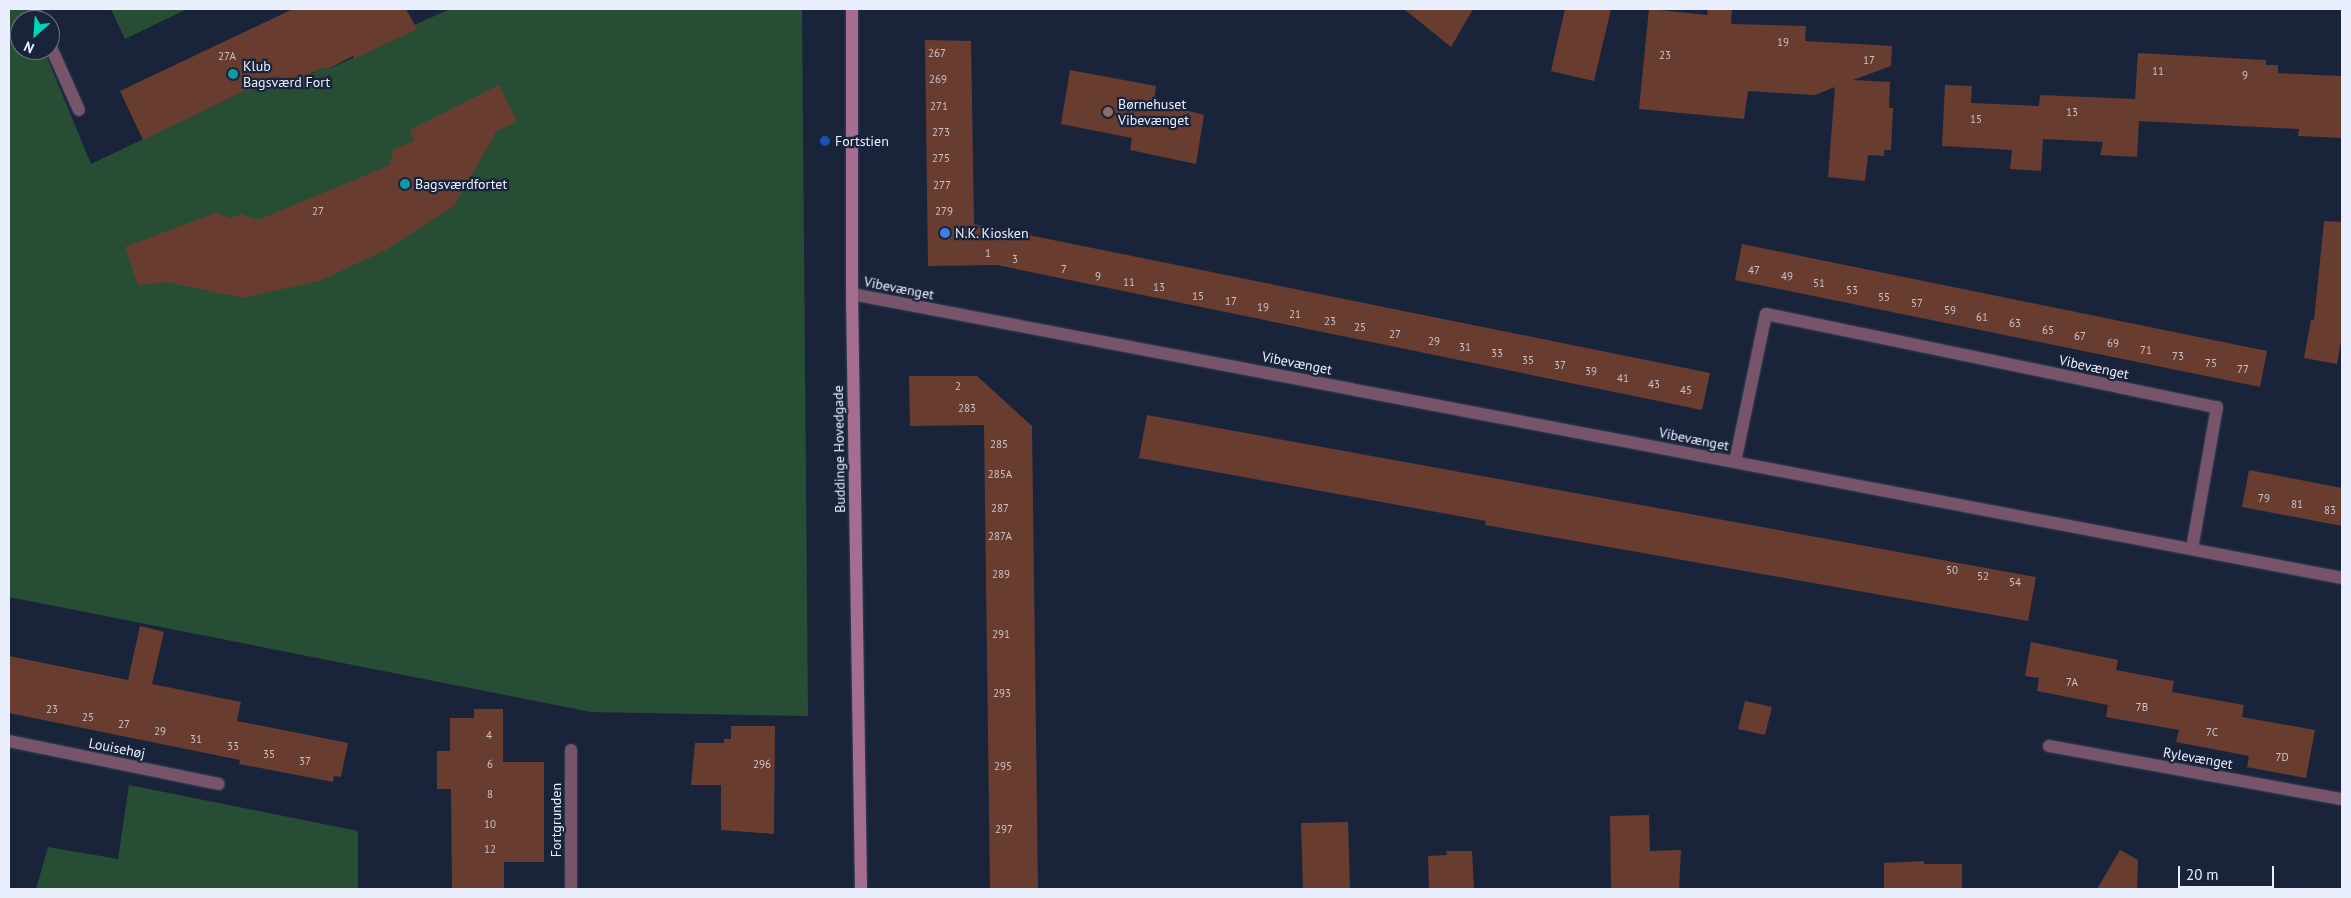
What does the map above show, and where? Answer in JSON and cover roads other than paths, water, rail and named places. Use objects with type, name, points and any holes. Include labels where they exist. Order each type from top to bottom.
[{"type":"street","name":"Buddinge Hovedgade","points":[[852,9],[852,294],[861,889]]},
{"type":"street","points":[[57,60],[79,110]]},
{"type":"street","name":"Vibevænget","points":[[852,294],[2342,578]]},
{"type":"street","name":"Vibevænget","points":[[1735,462],[1766,314],[2217,407],[2192,549]]},
{"type":"street","name":"Louisehøj","points":[[9,741],[218,784]]},
{"type":"street","name":"Rylevænget","points":[[2049,746],[2342,799]]},
{"type":"street","name":"Fortgrunden","points":[[571,750],[571,889]]},
{"type":"place","name":"Klub Bagsværd Fort","points":[[233,74]]},
{"type":"place","name":"Børnehuset Vibevænget","points":[[1108,112]]},
{"type":"place","name":"Fortstien","points":[[825,141]]},
{"type":"place","name":"Bagsværdfortet","points":[[405,184]]},
{"type":"place","name":"N.K. Kiosken","points":[[945,233]]}]
